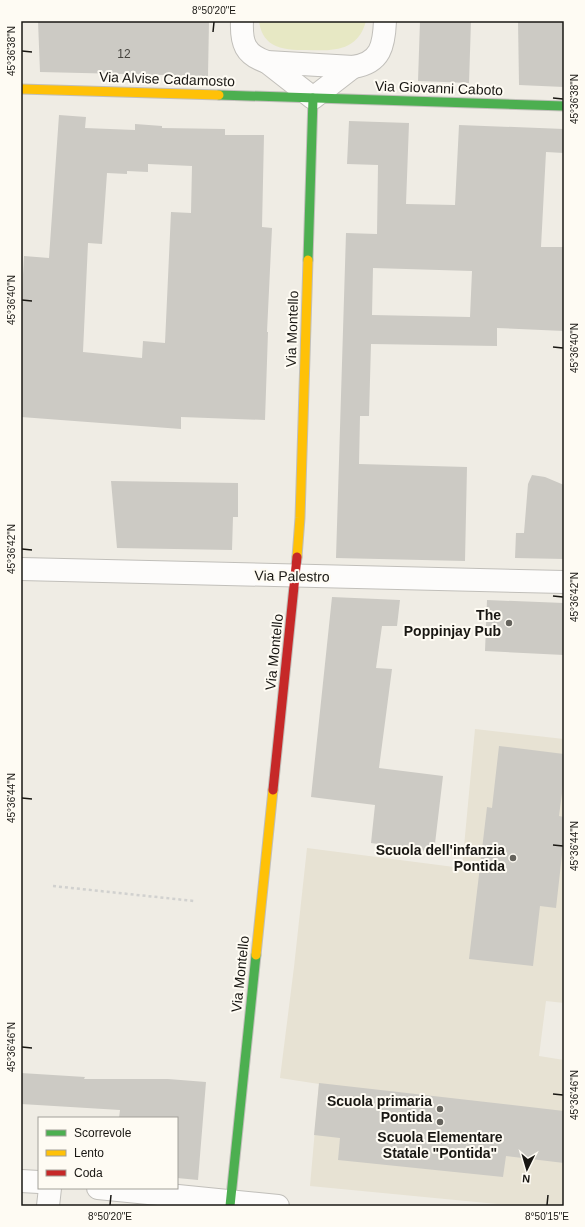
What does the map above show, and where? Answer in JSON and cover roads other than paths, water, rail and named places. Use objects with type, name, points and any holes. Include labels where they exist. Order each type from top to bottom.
[{"type":"street","points":[[242,21],[242,40],[245,47],[254,56],[267,62],[313,98],[353,67]]},
{"type":"street","points":[[267,62],[353,67],[362,66],[369,62],[379,52],[384,38],[385,21]]},
{"type":"street","name":"Via Alvise Cadamosto","points":[[21,89],[313,98]]},
{"type":"street","name":"Via Giovanni Caboto","points":[[313,98],[564,106]]},
{"type":"street","name":"Via Montello","points":[[230,1204],[300,518],[313,98]]},
{"type":"street","name":"Via Palestro","points":[[21,569],[564,582]]},
{"type":"street","points":[[21,1181],[38,1182]]},
{"type":"street","points":[[48,1206],[50,1189]]},
{"type":"street","points":[[106,1189],[230,1204],[278,1206]]},
{"type":"place","name":"The Poppinjay Pub","points":[[509,623]]},
{"type":"place","name":"Scuola dell'infanzia Pontida","points":[[513,858]]},
{"type":"place","name":"Scuola primaria Pontida","points":[[440,1109]]},
{"type":"place","name":"Scuola Elementare Statale \"Pontida\"","points":[[440,1122]]}]
